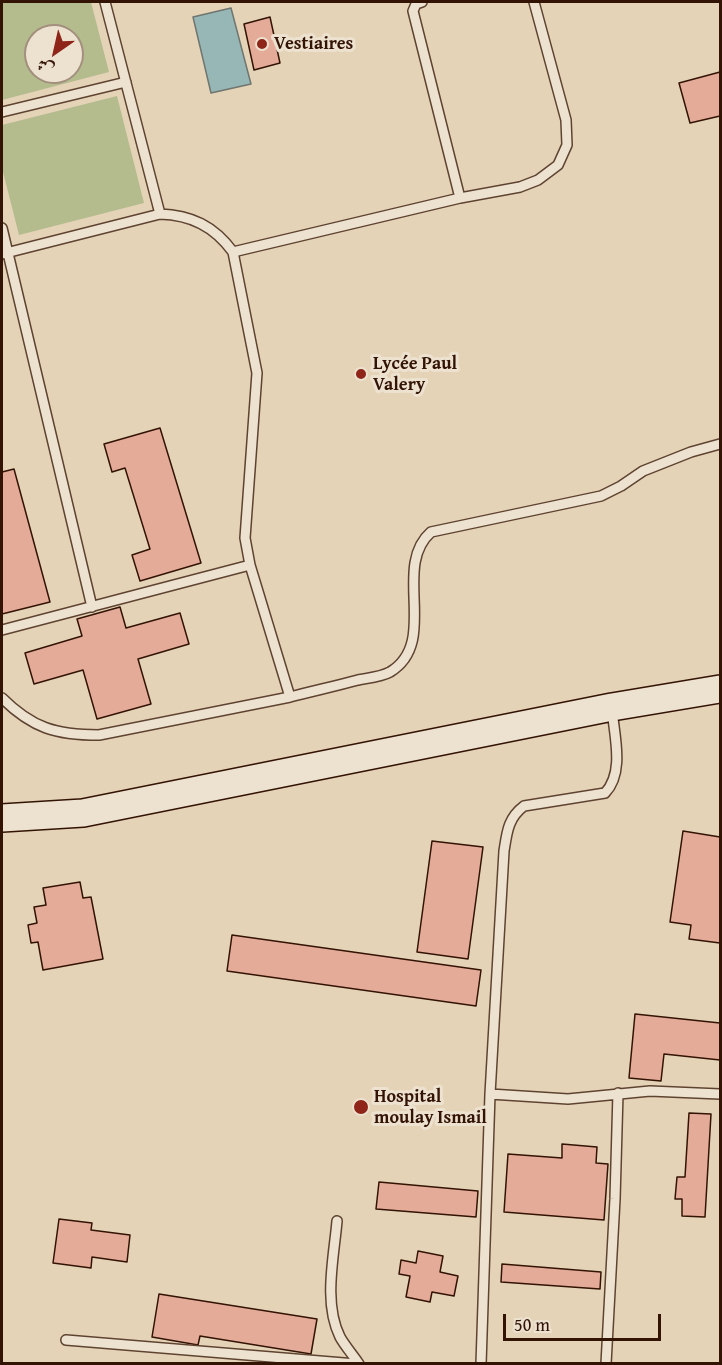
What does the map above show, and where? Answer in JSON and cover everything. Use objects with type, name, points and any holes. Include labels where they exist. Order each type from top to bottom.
[{"type":"main road","points":[[2,818],[83,813],[612,707],[720,689]]},
{"type":"lane","points":[[105,2],[159,214]]},
{"type":"lane","points":[[422,2],[416,4],[413,11],[460,198]]},
{"type":"lane","points":[[233,252],[460,198],[520,188],[538,180],[558,165],[567,145],[566,120],[534,2]]},
{"type":"lane","points":[[2,112],[126,82]]},
{"type":"lane","points":[[4,253],[159,214],[174,214],[201,222],[224,240],[233,252],[257,373],[245,538],[250,565],[291,697]]},
{"type":"lane","points":[[2,228],[4,253],[92,607]]},
{"type":"lane","points":[[2,698],[16,712],[41,728],[77,735],[99,735],[291,697],[387,673],[403,663],[410,648],[414,624],[415,567],[418,550],[422,540],[431,532],[601,496],[643,471],[691,452],[720,444]]},
{"type":"lane","points":[[2,630],[250,565]]},
{"type":"lane","points":[[481,1364],[490,1094],[504,851],[508,824],[514,813],[524,806],[605,793],[613,785],[617,771],[612,707]]},
{"type":"lane","points":[[490,1094],[568,1099],[650,1091],[720,1094]]},
{"type":"lane","points":[[606,1364],[618,1093]]},
{"type":"lane","points":[[337,1221],[332,1313],[340,1337],[358,1364]]},
{"type":"lane","points":[[66,1340],[358,1364]]},
{"type":"green space","points":[[2,2],[91,2],[109,72],[84,79],[84,24],[24,24],[24,84],[63,84],[2,100]]},
{"type":"green space","points":[[117,96],[144,203],[19,235],[2,168],[2,125]]},
{"type":"water","points":[[231,8],[251,84],[211,93],[193,17]]},
{"type":"building","name":"Vestiaires","points":[[270,17],[280,63],[254,70],[244,24]]},
{"type":"building","points":[[720,72],[720,116],[690,123],[679,83]]},
{"type":"building","points":[[160,428],[201,563],[140,581],[132,555],[150,549],[125,468],[112,472],[104,444]]},
{"type":"building","points":[[14,469],[50,602],[2,614],[2,472]]},
{"type":"building","points":[[120,607],[126,628],[180,613],[189,644],[138,659],[151,704],[97,719],[83,670],[34,684],[25,653],[82,636],[77,619]]},
{"type":"building","points":[[683,831],[720,837],[720,943],[689,939],[691,925],[670,922]]},
{"type":"building","points":[[432,841],[483,847],[468,959],[417,952]]},
{"type":"building","points":[[80,882],[83,898],[91,897],[103,959],[43,970],[38,942],[31,943],[28,925],[37,923],[34,907],[46,905],[43,888]]},
{"type":"building","points":[[232,935],[481,970],[476,1006],[227,971]]},
{"type":"building","points":[[635,1014],[720,1023],[720,1060],[664,1054],[661,1081],[629,1078]]},
{"type":"building","points":[[689,1113],[711,1114],[705,1217],[682,1216],[682,1199],[675,1199],[677,1177],[685,1177]]},
{"type":"building","points":[[562,1144],[597,1147],[596,1163],[608,1164],[604,1220],[504,1212],[508,1154],[562,1158]]},
{"type":"building","points":[[379,1182],[478,1191],[476,1217],[376,1209]]},
{"type":"building","points":[[59,1219],[92,1223],[91,1230],[130,1235],[127,1262],[92,1257],[91,1268],[53,1263]]},
{"type":"building","points":[[418,1251],[443,1256],[440,1272],[458,1276],[454,1296],[432,1292],[430,1302],[406,1297],[410,1276],[399,1274],[401,1260],[416,1263]]},
{"type":"building","points":[[502,1264],[601,1272],[600,1289],[501,1282]]},
{"type":"building","points":[[159,1294],[317,1319],[311,1354],[200,1336],[198,1345],[152,1337]]},
{"type":"place","name":"Vestiaires","points":[[262,44]]},
{"type":"place","name":"Lycée Paul Valery","points":[[361,374]]},
{"type":"place","name":"Hospital moulay Ismail","points":[[361,1107]]}]
